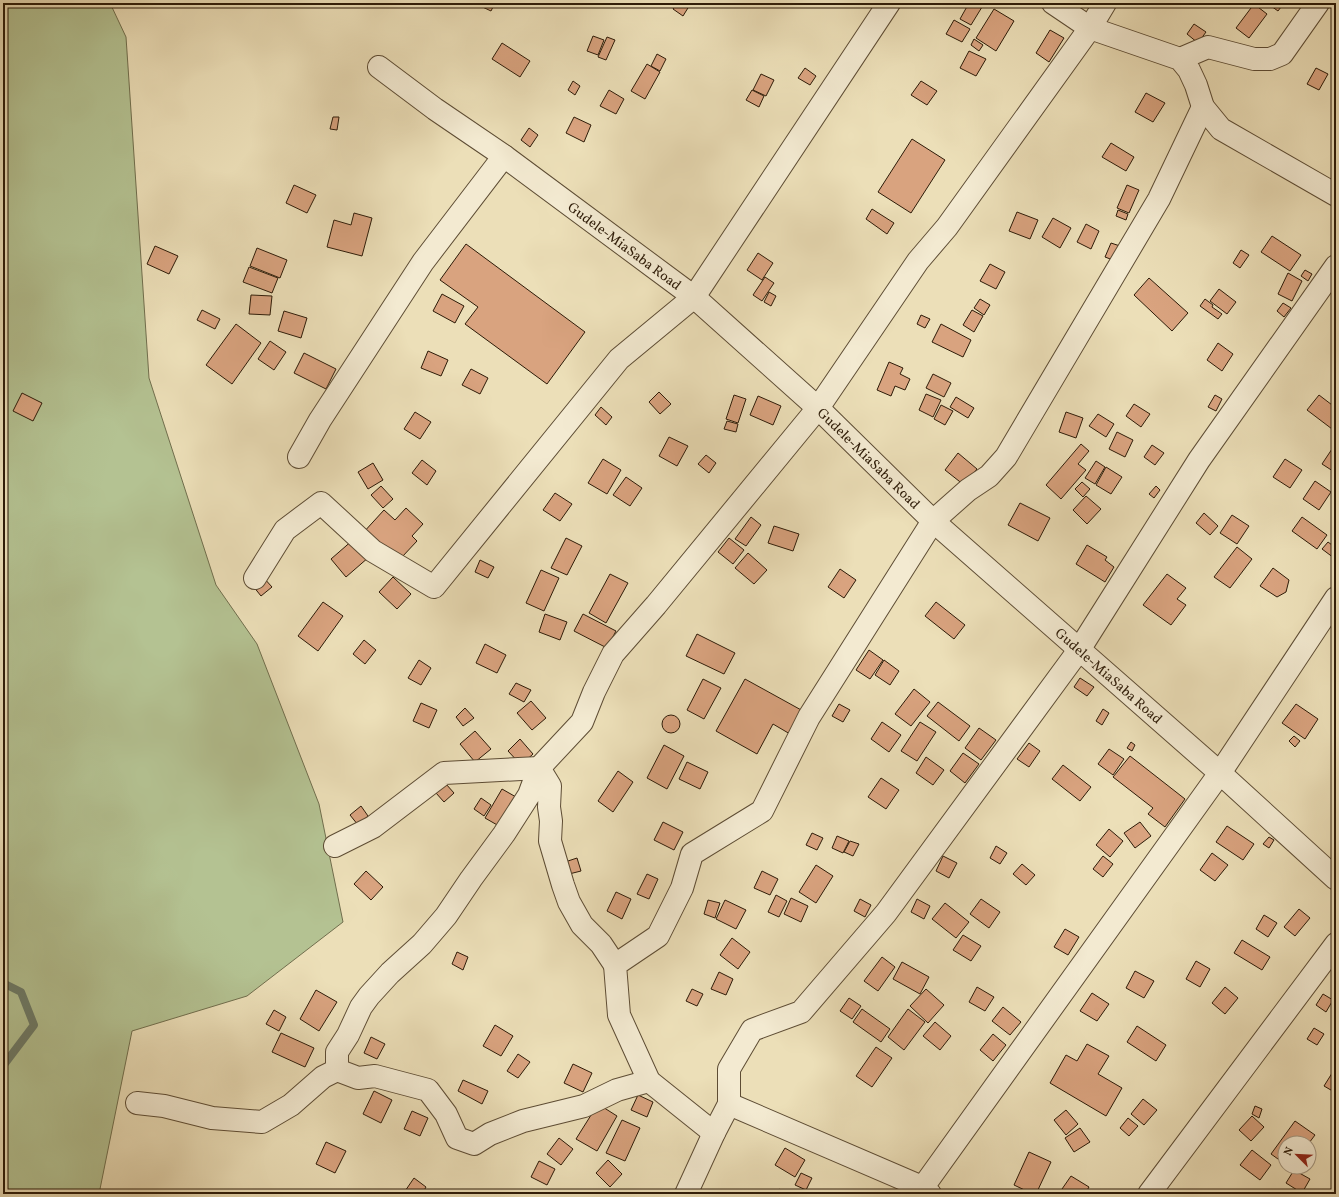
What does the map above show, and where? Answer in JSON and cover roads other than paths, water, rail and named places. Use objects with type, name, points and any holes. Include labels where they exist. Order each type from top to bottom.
[{"type":"street","points":[[255,578],[285,530],[322,503],[373,551],[434,587],[619,359],[694,297],[889,3]]},
{"type":"street","points":[[1053,3],[1090,28],[1180,59],[1192,75],[1203,107],[1221,129],[1336,195]]},
{"type":"street","points":[[337,1070],[337,1052],[348,1035],[361,1007],[390,973],[422,944],[446,916],[504,834],[529,795],[539,768],[582,722],[594,692],[614,654],[818,408],[918,261],[947,226],[1090,28],[1105,3]]},
{"type":"street","points":[[1180,59],[1208,47],[1254,59],[1270,59],[1282,54],[1318,3]]},
{"type":"street","name":"Gudele-MiaSaba Road","points":[[379,67],[435,109],[504,156],[694,297],[818,408],[933,521],[1220,772],[1336,879]]},
{"type":"street","points":[[615,965],[658,936],[682,888],[692,854],[762,811],[809,716],[933,521],[968,490],[989,476],[1006,457],[1159,199],[1203,107]]},
{"type":"street","points":[[299,457],[320,420],[423,262],[504,156]]},
{"type":"street","points":[[686,1194],[729,1104],[729,1069],[752,1030],[801,1012],[886,913],[1079,650],[1199,460],[1336,266]]},
{"type":"street","points":[[729,1104],[923,1192],[1220,772],[1336,598]]},
{"type":"street","points":[[335,846],[373,827],[444,773],[539,768]]},
{"type":"street","points":[[539,768],[550,786],[550,841],[567,896],[582,925],[601,944],[615,965],[618,1014],[649,1081],[714,1133]]},
{"type":"street","points":[[1149,1194],[1336,944]]},
{"type":"street","points":[[137,1103],[164,1106],[212,1118],[262,1122],[291,1106],[323,1077],[337,1070],[358,1078],[375,1076],[428,1090],[446,1114],[457,1138],[474,1144],[490,1134],[523,1121],[584,1106],[617,1090],[649,1081]]},
{"type":"waterway","points":[[3,983],[21,992],[34,1025],[3,1066]]}]
